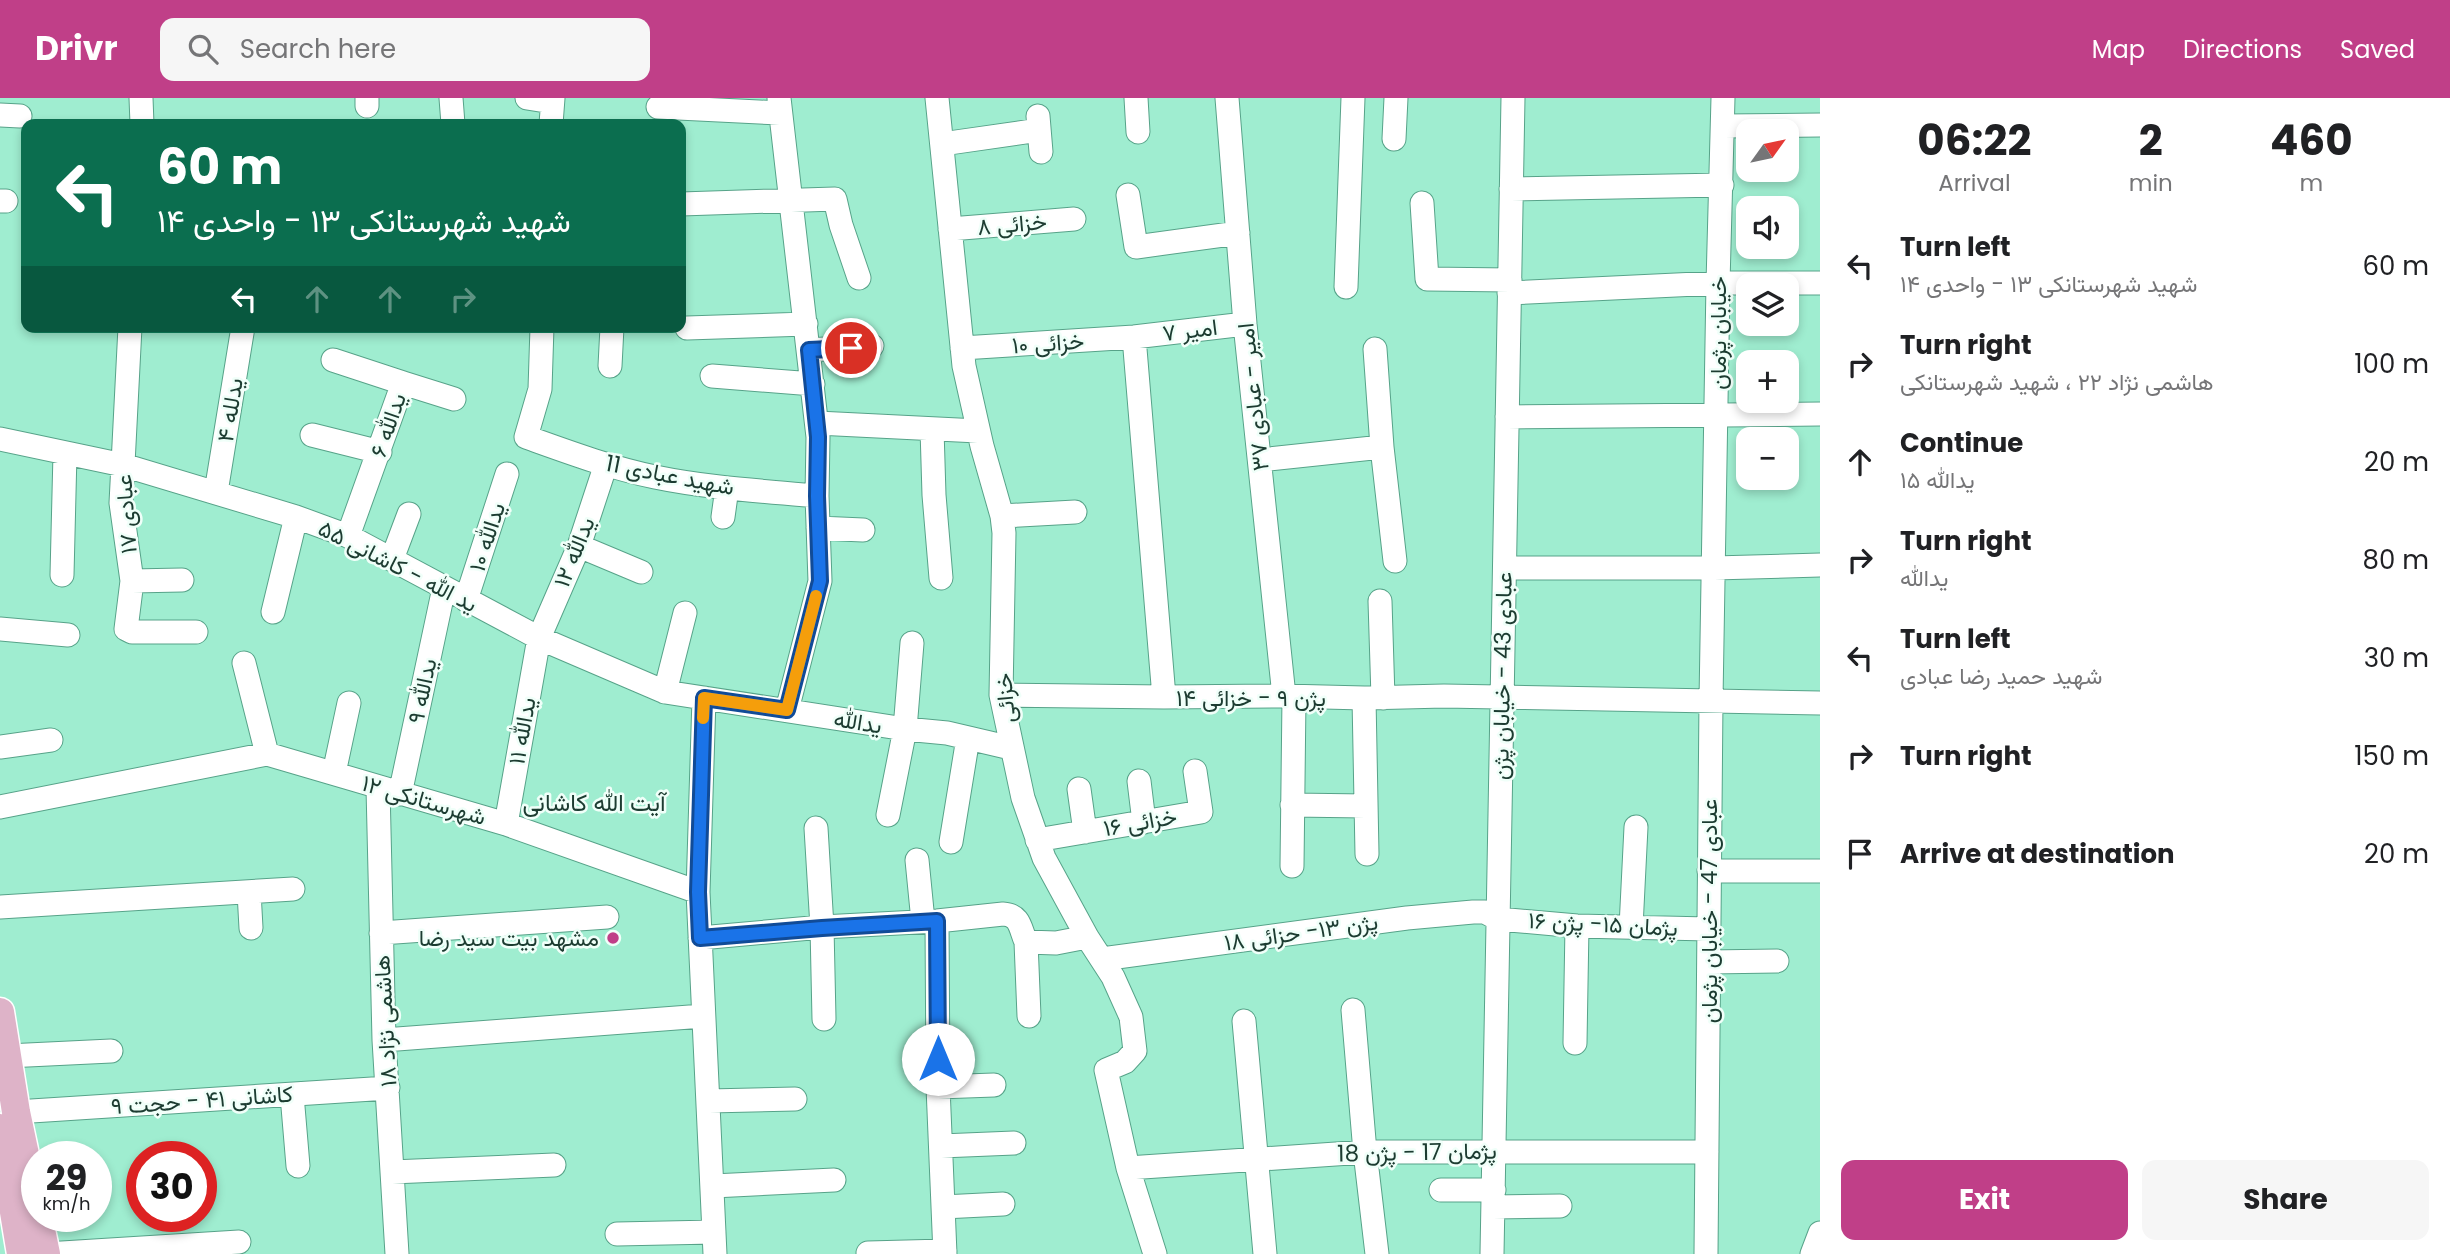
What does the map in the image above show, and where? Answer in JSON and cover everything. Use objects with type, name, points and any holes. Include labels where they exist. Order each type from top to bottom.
[{"type":"main road","points":[[0,1012],[7,1056],[5,1118],[21,1254]]},
{"type":"main road","points":[[0,1247],[23,1238],[42,1236],[5,1118]]},
{"type":"street","points":[[141,98],[142,119]]},
{"type":"street","points":[[451,98],[453,119]]},
{"type":"street","points":[[527,98],[552,108]]},
{"type":"street","name":"خزائی","points":[[937,98],[962,348],[978,431],[1002,516],[1004,533],[1001,695],[1023,798],[1044,858],[1087,937],[1113,977],[1131,1017],[1135,1051],[1125,1062],[1106,1070],[1128,1168],[1155,1254]]},
{"type":"street","points":[[1136,98],[1138,132]]},
{"type":"street","name":"امیر - عبادی ۳۷","points":[[1227,98],[1245,324],[1289,697],[1292,866]]},
{"type":"street","points":[[1346,286],[1353,98]]},
{"type":"street","points":[[1394,139],[1396,98]]},
{"type":"street","name":"عبادی 43 - خیابان پژن","points":[[1492,1254],[1513,98]]},
{"type":"street","name":"خیابان پژمان","points":[[1714,568],[1723,98]]},
{"type":"street","points":[[658,107],[779,105],[817,423],[820,581],[787,710]]},
{"type":"street","points":[[1723,126],[1820,125]]},
{"type":"street","points":[[942,144],[1039,133]]},
{"type":"street","points":[[1511,188],[1722,185]]},
{"type":"street","points":[[1128,195],[1136,247],[1238,233]]},
{"type":"street","points":[[686,204],[835,199],[859,278]]},
{"type":"street","points":[[1422,203],[1427,279],[1510,286],[1820,284]]},
{"type":"street","name":"خزائی ۸","points":[[950,229],[1074,219]]},
{"type":"street","points":[[687,328],[806,324]]},
{"type":"street","name":"امیر ۷","points":[[1134,337],[1245,324]]},
{"type":"street","name":"عبادی ۱۷","points":[[130,333],[121,503],[132,581],[126,629],[132,632],[196,632]]},
{"type":"street","name":"یدلله ۴","points":[[216,492],[242,333]]},
{"type":"street","name":"شهید عبادی 11","points":[[542,333],[540,389],[526,437],[655,477],[727,488],[817,496]]},
{"type":"street","points":[[610,366],[612,333]]},
{"type":"street","points":[[1134,337],[1164,697]]},
{"type":"street","name":"خزائی ۱۰","points":[[962,348],[1134,337]]},
{"type":"street","points":[[809,350],[872,346]]},
{"type":"street","points":[[1376,349],[1382,447],[1395,561]]},
{"type":"street","name":"یدالله ۶","points":[[333,360],[403,383],[348,536]]},
{"type":"street","points":[[712,376],[813,384]]},
{"type":"street","points":[[403,383],[454,399]]},
{"type":"street","points":[[1507,417],[1820,414]]},
{"type":"street","points":[[817,423],[978,431]]},
{"type":"street","points":[[932,429],[941,578]]},
{"type":"street","points":[[312,435],[380,452]]},
{"type":"street","name":"ید الله - کاشانی ۵۵","points":[[0,439],[123,465],[296,516],[348,536],[539,638],[665,692],[704,698]]},
{"type":"street","points":[[1260,460],[1382,447]]},
{"type":"street","points":[[62,575],[65,453]]},
{"type":"street","name":"یدالله ۱۲","points":[[539,638],[579,546],[606,464]]},
{"type":"street","name":"یدالله ۱۰","points":[[466,600],[507,474]]},
{"type":"street","points":[[723,517],[727,488]]},
{"type":"street","points":[[1002,516],[1075,513]]},
{"type":"street","points":[[392,559],[409,514]]},
{"type":"street","points":[[273,612],[296,516]]},
{"type":"street","points":[[818,528],[863,530]]},
{"type":"street","points":[[579,546],[641,572]]},
{"type":"street","points":[[1505,568],[1820,565]]},
{"type":"street","name":"عبادی 47 - خیابان پژمان","points":[[1706,1254],[1714,568]]},
{"type":"street","points":[[132,581],[182,580]]},
{"type":"street","name":"یدالله ۹","points":[[389,791],[444,588]]},
{"type":"street","points":[[1367,854],[1367,806],[1381,601]]},
{"type":"street","points":[[665,692],[685,613]]},
{"type":"street","points":[[0,629],[68,635]]},
{"type":"street","name":"یدالله ۱۱","points":[[506,824],[539,638]]},
{"type":"street","points":[[888,815],[905,729],[912,643]]},
{"type":"street","points":[[0,807],[267,754],[243,663]]},
{"type":"street","name":"پژن ۹ - خزائی ۱۴","points":[[1001,695],[1501,697],[1820,703]]},
{"type":"street","points":[[617,1234],[715,1243],[698,892],[704,698]]},
{"type":"street","name":"یدالله","points":[[704,698],[947,733],[1011,748]]},
{"type":"street","points":[[334,773],[349,703]]},
{"type":"street","points":[[951,842],[968,738]]},
{"type":"street","points":[[0,747],[51,740]]},
{"type":"street","name":"شهرستانکی ۱۲","points":[[267,754],[506,824],[698,892]]},
{"type":"street","name":"خزائی ۱۶","points":[[1037,840],[1201,812],[1195,771]]},
{"type":"street","points":[[1139,781],[1144,821]]},
{"type":"street","points":[[1079,789],[1085,832]]},
{"type":"street","name":"هاشمی نژاد ۱۸","points":[[389,791],[381,933],[384,1040],[397,1254]]},
{"type":"street","points":[[1292,805],[1367,806]]},
{"type":"street","points":[[1631,927],[1636,827]]},
{"type":"street","points":[[816,828],[824,1019]]},
{"type":"street","points":[[868,1253],[945,1252],[930,921],[917,860]]},
{"type":"street","points":[[1709,871],[1820,871]]},
{"type":"street","points":[[0,907],[293,889]]},
{"type":"street","points":[[249,892],[251,928]]},
{"type":"street","name":"پژن ۱۳- حزائی ۱۸","points":[[1102,959],[1407,918],[1485,912],[1499,919]]},
{"type":"street","points":[[700,938],[1012,915],[1018,919],[1026,942],[1029,1016]]},
{"type":"street","points":[[381,933],[607,917]]},
{"type":"street","name":"پژمان ۱۵- پژن ۱۶","points":[[1499,919],[1577,926],[1708,929]]},
{"type":"street","points":[[1575,1043],[1577,926]]},
{"type":"street","points":[[1026,942],[1056,943],[1087,937]]},
{"type":"street","points":[[1709,962],[1777,961]]},
{"type":"street","points":[[1353,1010],[1377,1254]]},
{"type":"street","points":[[384,1040],[702,1016]]},
{"type":"street","points":[[1244,1021],[1265,1254]]},
{"type":"street","points":[[7,1056],[111,1051]]},
{"type":"street","points":[[938,1087],[994,1084]]},
{"type":"street","name":"کاشانی ۴۱ - حجت ۹","points":[[5,1118],[388,1088]]},
{"type":"street","points":[[292,1095],[298,1166]]},
{"type":"street","points":[[709,1101],[795,1099]]},
{"type":"street","points":[[941,1146],[1014,1143]]},
{"type":"street","name":"پژمان 17 - پژن 18","points":[[1128,1168],[1365,1152],[1707,1152]]},
{"type":"street","points":[[392,1172],[554,1165]]},
{"type":"street","points":[[713,1186],[834,1180]]},
{"type":"street","points":[[1441,1190],[1560,1206]]},
{"type":"street","points":[[943,1207],[1003,1204]]},
{"type":"street","points":[[1812,1254],[1820,1233]]},
{"type":"street","points":[[42,1236],[239,1242]]},
{"type":"slow traffic","points":[[703,718],[704,698],[787,710],[816,596]]},
{"type":"place","name":"مشهد بيت سيد رضا","points":[[613,938]]},
{"type":"district","name":"آیت الله کاشانی","points":[[594,803]]},
{"type":"route","points":[[851,348],[809,350],[818,437],[820,581],[787,710],[704,698],[698,892],[700,938],[937,921],[938,1059]]}]
